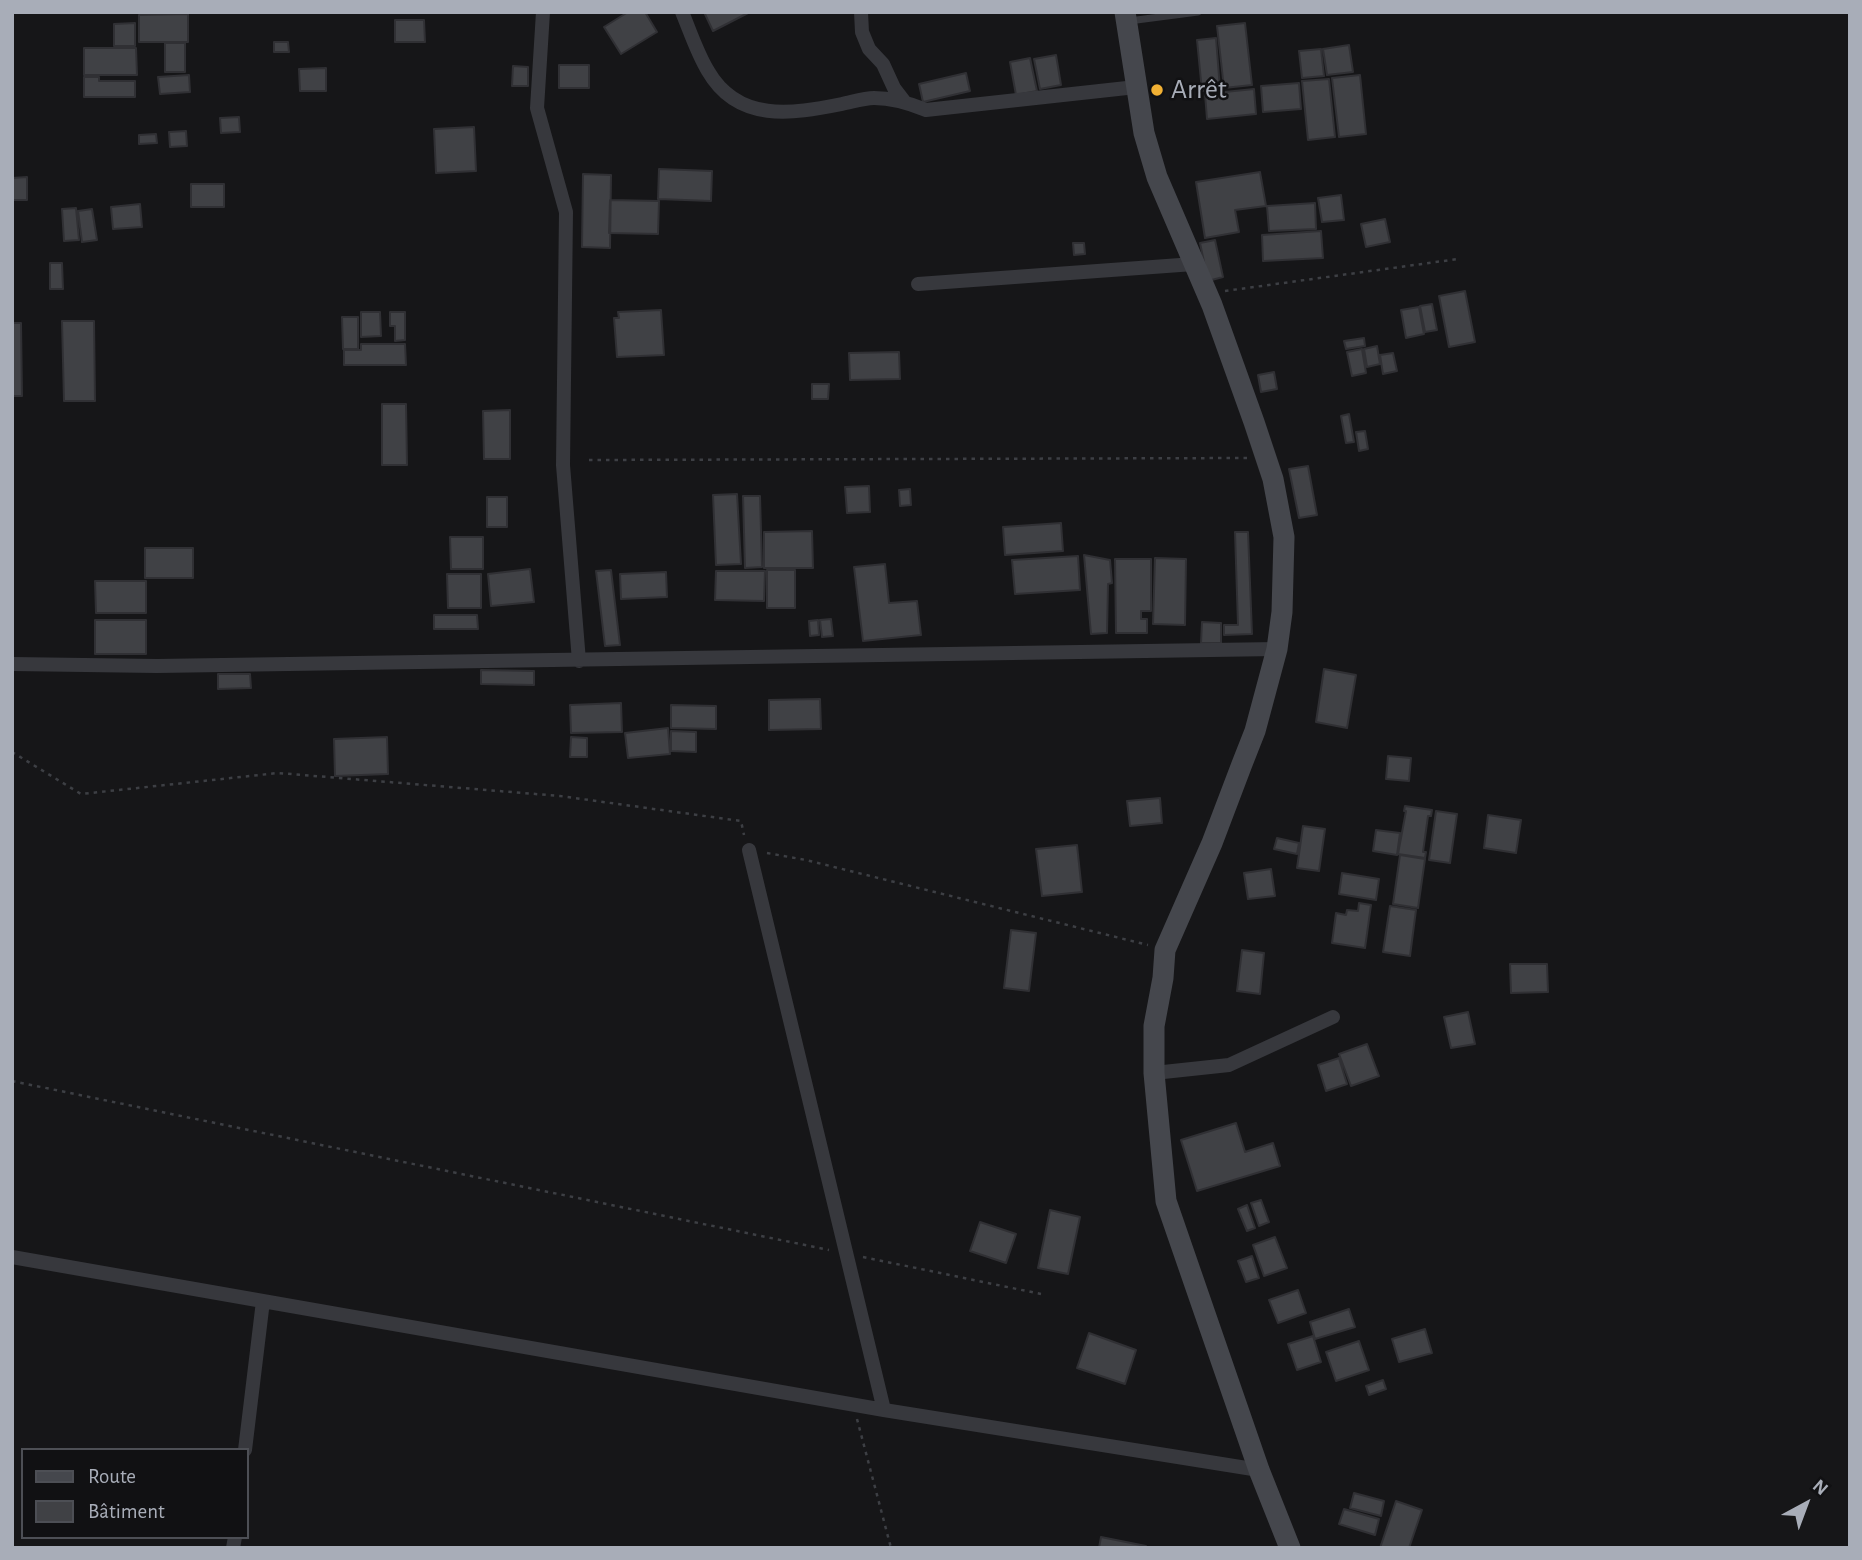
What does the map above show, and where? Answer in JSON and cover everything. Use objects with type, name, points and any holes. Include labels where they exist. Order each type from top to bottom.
[{"type":"street","points":[[543,12],[537,107],[566,212],[563,465],[579,661]]},
{"type":"street","points":[[682,12],[708,71],[719,86],[730,98],[759,111],[802,112],[873,98],[904,102],[926,110],[1136,87]]},
{"type":"street","points":[[861,12],[862,32],[869,49],[883,64],[904,102]]},
{"type":"street","points":[[1125,17],[1144,133],[1157,177],[1206,293],[1266,458],[1273,479],[1284,537],[1282,612],[1277,649],[1255,731],[1212,843],[1165,950],[1154,1026],[1154,1073],[1166,1201],[1258,1469],[1290,1548]]},
{"type":"street","points":[[918,284],[1194,264]]},
{"type":"street","points":[[12,664],[157,666],[579,661],[1277,649]]},
{"type":"street","points":[[748,850],[884,1410]]},
{"type":"street","points":[[1154,1073],[1229,1065],[1333,1017]]},
{"type":"street","points":[[12,1257],[884,1410],[1258,1469]]},
{"type":"street","points":[[245,1448],[263,1301]]},
{"type":"lane","points":[[1125,17],[1198,12]]},
{"type":"path","points":[[1206,293],[1458,259]]},
{"type":"path","points":[[589,460],[1266,458]]},
{"type":"path","points":[[12,752],[81,793],[278,773],[560,796],[741,821],[748,850],[806,860],[1165,950]]},
{"type":"path","points":[[12,1081],[1041,1294]]},
{"type":"path","points":[[853,1404],[891,1548]]},
{"type":"building","points":[[628,12],[645,12],[657,32],[621,54],[604,27]]},
{"type":"building","points":[[704,12],[750,12],[713,31]]},
{"type":"building","points":[[188,14],[188,42],[139,42],[139,15]]},
{"type":"building","points":[[395,20],[424,20],[425,42],[395,42]]},
{"type":"building","points":[[135,23],[135,46],[114,46],[114,24]]},
{"type":"building","points":[[1245,23],[1252,85],[1224,88],[1217,26]]},
{"type":"building","points":[[1216,38],[1220,89],[1202,91],[1197,40]]},
{"type":"building","points":[[274,42],[288,42],[289,52],[274,52]]},
{"type":"building","points":[[165,43],[185,43],[185,72],[165,72]]},
{"type":"building","points":[[1349,45],[1353,72],[1327,75],[1323,49]]},
{"type":"building","points":[[84,48],[136,48],[137,75],[84,75]]},
{"type":"building","points":[[1321,49],[1324,76],[1302,78],[1299,51]]},
{"type":"building","points":[[1056,55],[1061,85],[1040,89],[1034,59]]},
{"type":"building","points":[[1030,58],[1037,91],[1016,95],[1010,62]]},
{"type":"building","points":[[559,65],[589,65],[589,88],[559,88]]},
{"type":"building","points":[[513,66],[528,67],[528,86],[512,86]]},
{"type":"building","points":[[326,68],[326,91],[300,91],[299,69]]},
{"type":"building","points":[[966,73],[970,91],[923,102],[919,84]]},
{"type":"building","points":[[189,75],[190,92],[160,94],[158,77]]},
{"type":"building","points":[[1360,75],[1366,134],[1339,137],[1332,78]]},
{"type":"building","points":[[84,77],[99,77],[99,81],[135,81],[135,97],[84,97]]},
{"type":"building","points":[[1329,79],[1335,137],[1308,140],[1302,81]]},
{"type":"building","points":[[1299,83],[1301,109],[1263,112],[1261,86]]},
{"type":"building","points":[[1254,89],[1256,114],[1207,119],[1205,94]]},
{"type":"building","points":[[239,117],[240,132],[221,133],[220,118]]},
{"type":"building","points":[[474,127],[476,171],[436,173],[434,129]]},
{"type":"building","points":[[186,131],[187,146],[170,147],[169,132]]},
{"type":"building","points":[[156,134],[157,143],[139,144],[139,135]]},
{"type":"building","points":[[659,169],[712,171],[711,201],[658,199]]},
{"type":"building","points":[[1260,172],[1266,206],[1235,210],[1239,232],[1205,238],[1196,182]]},
{"type":"building","points":[[583,174],[611,175],[610,248],[582,247]]},
{"type":"building","points":[[27,177],[27,200],[12,200],[12,178]]},
{"type":"building","points":[[191,184],[224,184],[224,207],[191,207]]},
{"type":"building","points":[[1341,195],[1344,220],[1322,222],[1318,198]]},
{"type":"building","points":[[610,200],[659,201],[658,234],[609,233]]},
{"type":"building","points":[[1315,203],[1316,229],[1269,231],[1267,206]]},
{"type":"building","points":[[140,204],[142,227],[113,229],[111,207]]},
{"type":"building","points":[[76,208],[79,240],[64,241],[62,209]]},
{"type":"building","points":[[92,209],[97,240],[82,242],[78,211]]},
{"type":"building","points":[[1385,219],[1390,242],[1366,247],[1361,224]]},
{"type":"building","points":[[1321,231],[1323,258],[1263,261],[1262,235]]},
{"type":"building","points":[[1215,240],[1223,277],[1208,281],[1200,243]]},
{"type":"building","points":[[1073,243],[1084,243],[1085,254],[1074,255]]},
{"type":"building","points":[[50,263],[62,263],[63,289],[50,289]]},
{"type":"building","points":[[1465,291],[1475,342],[1449,347],[1439,296]]},
{"type":"building","points":[[1432,304],[1437,330],[1425,332],[1420,306]]},
{"type":"building","points":[[1419,307],[1424,334],[1406,338],[1401,310]]},
{"type":"building","points":[[661,310],[664,355],[617,357],[614,318],[619,318],[618,312]]},
{"type":"building","points":[[361,312],[380,312],[381,336],[361,337]]},
{"type":"building","points":[[390,312],[405,312],[405,340],[395,341],[395,326],[390,326]]},
{"type":"building","points":[[342,317],[358,317],[358,349],[343,349]]},
{"type":"building","points":[[62,321],[94,321],[95,401],[64,401]]},
{"type":"building","points":[[12,323],[21,323],[22,396],[12,396]]},
{"type":"building","points":[[1364,338],[1365,346],[1346,349],[1344,341]]},
{"type":"building","points":[[361,344],[405,344],[406,365],[344,365],[344,350],[361,350]]},
{"type":"building","points":[[1377,346],[1380,364],[1367,367],[1364,349]]},
{"type":"building","points":[[1362,349],[1366,373],[1352,376],[1347,352]]},
{"type":"building","points":[[899,352],[900,379],[850,380],[849,353]]},
{"type":"building","points":[[1393,353],[1397,371],[1383,374],[1380,355]]},
{"type":"building","points":[[1274,372],[1277,389],[1261,392],[1258,375]]},
{"type":"building","points":[[812,384],[829,384],[828,399],[812,399]]},
{"type":"building","points":[[382,404],[406,404],[407,465],[382,465]]},
{"type":"building","points":[[510,410],[510,459],[484,459],[483,411]]},
{"type":"building","points":[[1349,414],[1354,442],[1346,443],[1341,416]]},
{"type":"building","points":[[1365,431],[1368,449],[1359,451],[1356,432]]},
{"type":"building","points":[[1308,466],[1317,515],[1299,518],[1289,469]]},
{"type":"building","points":[[869,486],[870,512],[847,513],[845,487]]},
{"type":"building","points":[[910,489],[911,505],[900,506],[899,490]]},
{"type":"building","points":[[737,494],[741,564],[716,565],[713,495]]},
{"type":"building","points":[[743,496],[760,496],[762,567],[745,568]]},
{"type":"building","points":[[487,497],[507,497],[507,527],[487,527]]},
{"type":"building","points":[[1061,523],[1063,551],[1005,555],[1003,527]]},
{"type":"building","points":[[812,531],[813,568],[764,568],[764,532]]},
{"type":"building","points":[[1235,532],[1248,532],[1252,634],[1224,635],[1224,625],[1238,625]]},
{"type":"building","points":[[450,537],[483,537],[483,569],[451,569]]},
{"type":"building","points":[[145,548],[193,548],[193,578],[145,578]]},
{"type":"building","points":[[1084,555],[1110,560],[1112,583],[1108,584],[1107,633],[1091,634]]},
{"type":"building","points":[[1078,556],[1080,590],[1015,594],[1012,560]]},
{"type":"building","points":[[1155,558],[1186,559],[1185,625],[1153,624]]},
{"type":"building","points":[[1115,559],[1151,559],[1151,611],[1141,611],[1141,619],[1147,619],[1147,633],[1116,633]]},
{"type":"building","points":[[885,564],[889,603],[917,601],[921,635],[863,641],[854,567]]},
{"type":"building","points":[[530,569],[534,602],[491,606],[488,574]]},
{"type":"building","points":[[611,570],[620,645],[605,646],[596,571]]},
{"type":"building","points":[[767,570],[795,570],[795,608],[767,608]]},
{"type":"building","points":[[716,571],[765,571],[764,601],[715,600]]},
{"type":"building","points":[[666,572],[667,597],[621,599],[620,574]]},
{"type":"building","points":[[447,574],[481,574],[481,608],[448,608]]},
{"type":"building","points":[[95,581],[146,581],[146,613],[96,613]]},
{"type":"building","points":[[434,615],[477,615],[478,629],[434,629]]},
{"type":"building","points":[[831,619],[833,636],[822,637],[820,620]]},
{"type":"building","points":[[95,620],[146,620],[146,654],[95,654]]},
{"type":"building","points":[[818,620],[819,635],[810,636],[809,621]]},
{"type":"building","points":[[1202,622],[1221,623],[1221,643],[1201,643]]},
{"type":"building","points":[[1324,669],[1356,675],[1347,728],[1316,722]]},
{"type":"building","points":[[481,670],[534,671],[534,685],[481,684]]},
{"type":"building","points":[[218,674],[250,674],[251,688],[218,689]]},
{"type":"building","points":[[820,699],[821,729],[769,730],[769,700]]},
{"type":"building","points":[[621,703],[622,732],[571,733],[570,705]]},
{"type":"building","points":[[671,705],[716,706],[716,729],[671,728]]},
{"type":"building","points":[[668,728],[670,754],[628,758],[625,733]]},
{"type":"building","points":[[671,731],[696,732],[696,752],[671,751]]},
{"type":"building","points":[[387,737],[388,774],[335,776],[334,739]]},
{"type":"building","points":[[571,737],[587,738],[587,757],[570,757]]},
{"type":"building","points":[[1388,756],[1411,758],[1409,781],[1386,779]]},
{"type":"building","points":[[1160,798],[1162,823],[1130,826],[1127,801]]},
{"type":"building","points":[[1405,806],[1432,810],[1431,816],[1428,816],[1423,852],[1426,852],[1425,858],[1398,854]]},
{"type":"building","points":[[1436,811],[1457,814],[1450,863],[1429,860]]},
{"type":"building","points":[[1488,815],[1521,820],[1516,853],[1484,848]]},
{"type":"building","points":[[1303,826],[1325,829],[1319,871],[1297,868]]},
{"type":"building","points":[[1376,830],[1400,833],[1397,855],[1373,851]]},
{"type":"building","points":[[1277,838],[1299,843],[1297,854],[1274,849]]},
{"type":"building","points":[[1077,845],[1082,892],[1042,896],[1036,849]]},
{"type":"building","points":[[1400,855],[1425,859],[1418,908],[1393,904]]},
{"type":"building","points":[[1271,869],[1275,896],[1248,899],[1244,873]]},
{"type":"building","points":[[1342,873],[1379,879],[1376,900],[1339,894]]},
{"type":"building","points":[[1359,903],[1371,905],[1365,948],[1332,943],[1336,913],[1346,915],[1347,910],[1358,911]]},
{"type":"building","points":[[1390,906],[1416,910],[1410,956],[1383,952]]},
{"type":"building","points":[[1011,930],[1036,933],[1029,991],[1004,988]]},
{"type":"building","points":[[1242,950],[1264,953],[1260,994],[1237,991]]},
{"type":"building","points":[[1510,964],[1547,964],[1548,992],[1511,993]]},
{"type":"building","points":[[1468,1012],[1475,1044],[1451,1048],[1444,1017]]},
{"type":"building","points":[[1367,1044],[1379,1076],[1351,1086],[1339,1054]]},
{"type":"building","points":[[1339,1058],[1347,1084],[1326,1091],[1318,1065]]},
{"type":"building","points":[[1236,1123],[1245,1152],[1273,1143],[1280,1166],[1197,1191],[1181,1140]]},
{"type":"building","points":[[1261,1200],[1269,1222],[1259,1226],[1251,1203]]},
{"type":"building","points":[[1247,1205],[1255,1228],[1247,1231],[1238,1209]]},
{"type":"building","points":[[1050,1210],[1080,1217],[1068,1274],[1038,1268]]},
{"type":"building","points":[[980,1222],[1016,1234],[1006,1263],[970,1251]]},
{"type":"building","points":[[1275,1237],[1287,1268],[1264,1276],[1253,1245]]},
{"type":"building","points":[[1252,1256],[1259,1278],[1246,1282],[1238,1261]]},
{"type":"building","points":[[1298,1290],[1306,1313],[1278,1323],[1269,1300]]},
{"type":"building","points":[[1349,1309],[1355,1327],[1315,1339],[1310,1322]]},
{"type":"building","points":[[1425,1329],[1432,1353],[1399,1362],[1392,1339]]},
{"type":"building","points":[[1089,1333],[1136,1350],[1125,1384],[1077,1368]]},
{"type":"building","points":[[1313,1336],[1321,1362],[1297,1370],[1288,1344]]},
{"type":"building","points":[[1359,1341],[1369,1370],[1336,1381],[1326,1352]]},
{"type":"building","points":[[1383,1380],[1386,1389],[1369,1395],[1366,1386]]},
{"type":"building","points":[[1354,1493],[1384,1501],[1381,1516],[1350,1508]]},
{"type":"building","points":[[1396,1501],[1422,1510],[1409,1548],[1380,1548]]},
{"type":"building","points":[[1344,1509],[1379,1519],[1375,1535],[1339,1524]]},
{"type":"building","points":[[1101,1537],[1146,1546],[1099,1548]]},
{"type":"place","name":"Arrêt","points":[[1157,90]]}]
